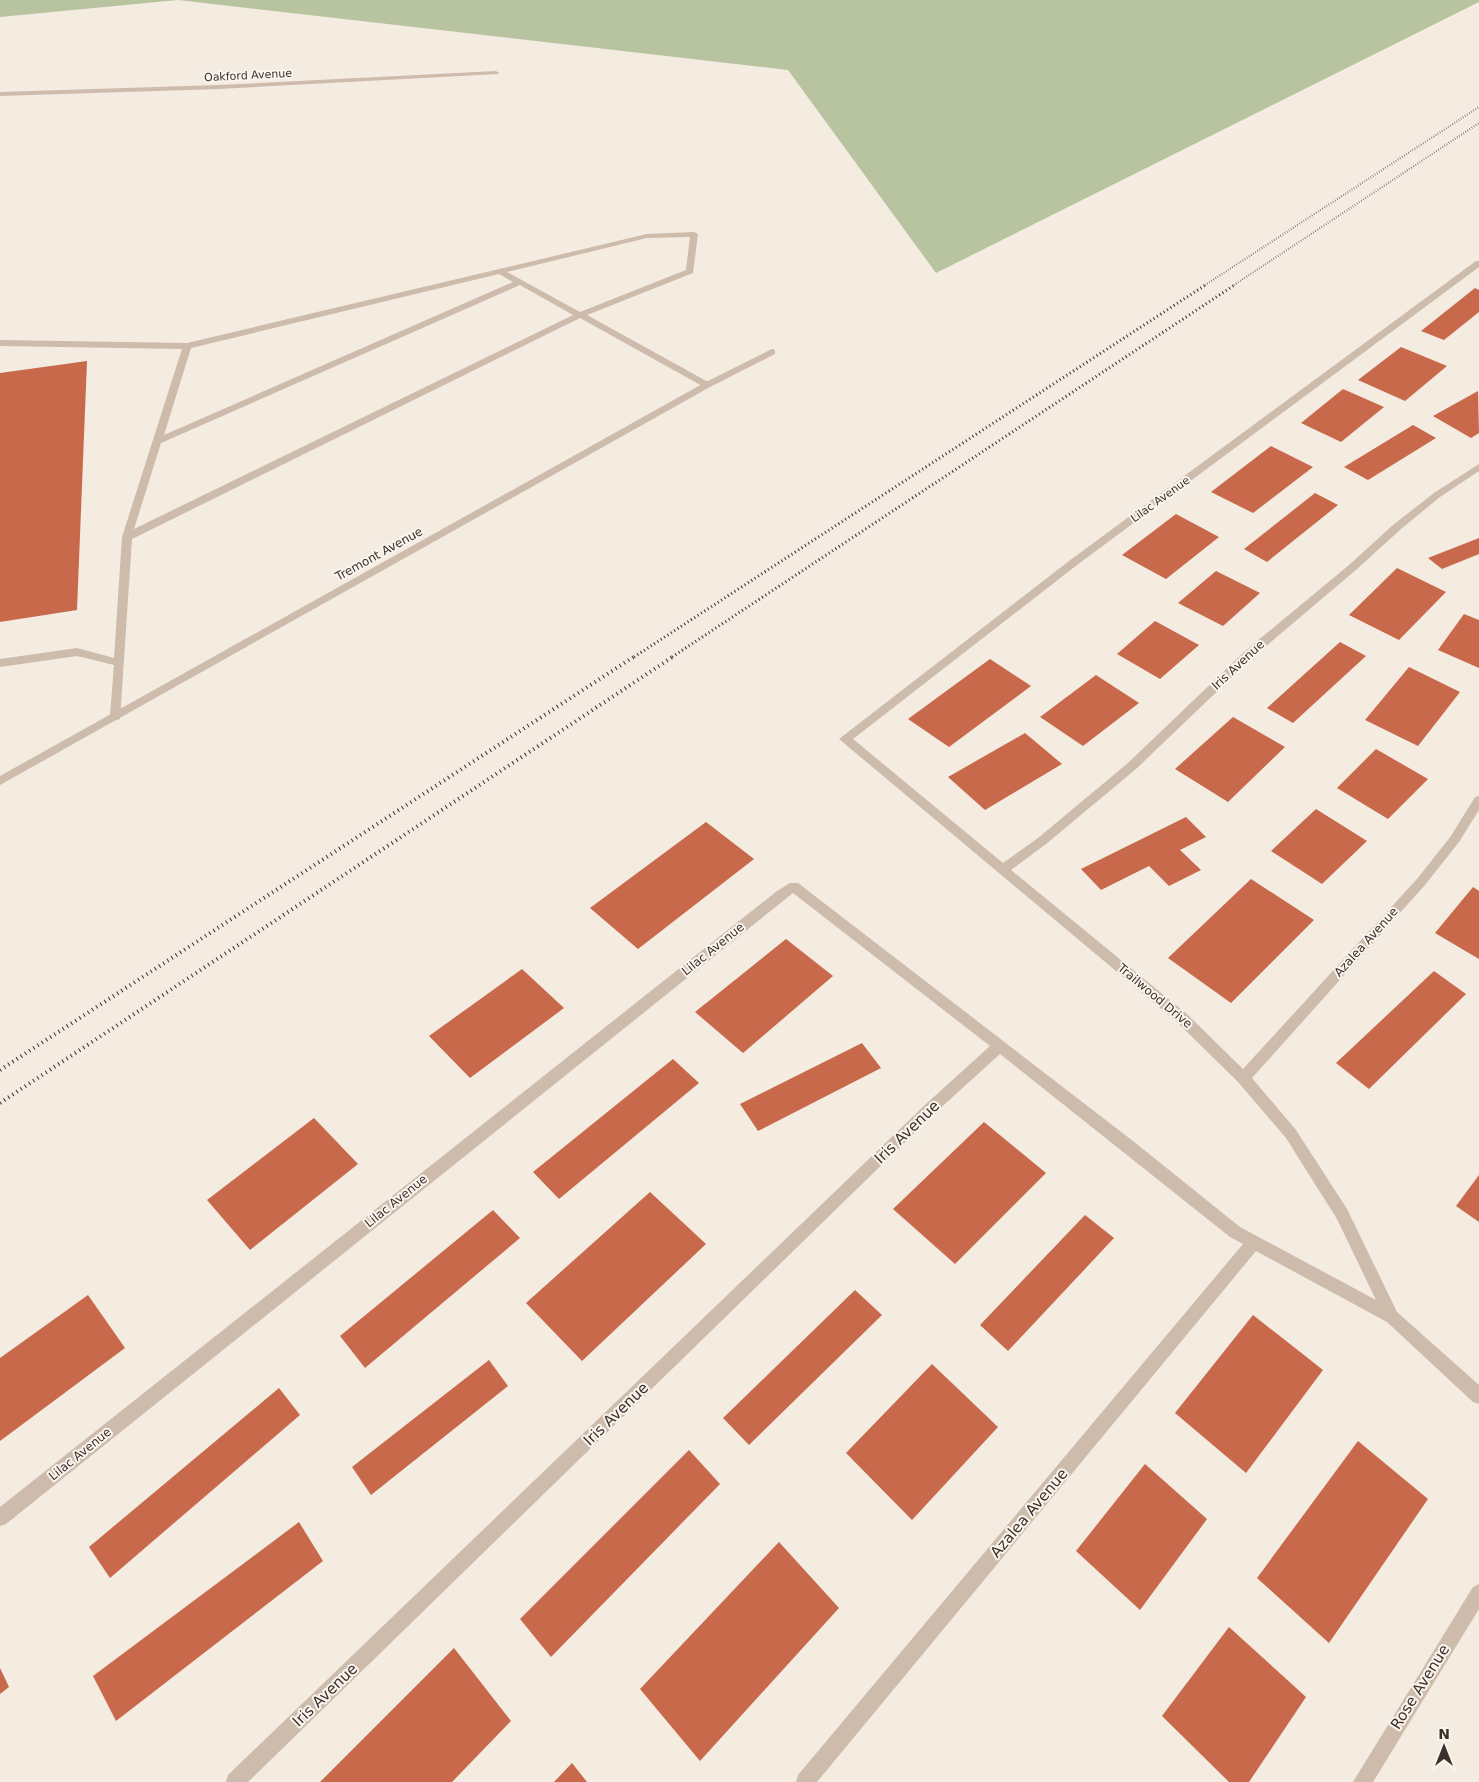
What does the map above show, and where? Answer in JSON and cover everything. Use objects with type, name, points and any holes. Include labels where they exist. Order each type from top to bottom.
[{"type":"street","name":"Oakford Avenue","points":[[0,94],[219,87],[496,73]]},
{"type":"street","points":[[0,343],[187,346],[647,236],[694,234],[690,271],[580,315],[127,537]]},
{"type":"street","name":"Lilac Avenue","points":[[844,739],[1073,563],[1479,263]]},
{"type":"street","points":[[500,271],[707,385]]},
{"type":"street","points":[[157,441],[520,282]]},
{"type":"street","points":[[116,716],[127,537],[187,346]]},
{"type":"street","name":"Tremont Avenue","points":[[0,781],[707,385],[772,352]]},
{"type":"street","name":"Iris Avenue","points":[[1002,869],[1042,841],[1132,766],[1248,655],[1353,567],[1397,527],[1437,495],[1479,467]]},
{"type":"street","points":[[0,663],[77,652],[119,663]]},
{"type":"street","name":"Trailwood Drive","points":[[844,739],[1183,1019],[1244,1078],[1292,1134],[1342,1214],[1392,1317]]},
{"type":"street","name":"Azalea Avenue","points":[[1244,1078],[1420,882],[1455,839],[1479,800]]},
{"type":"street","name":"Lilac Avenue","points":[[0,1518],[781,894],[794,886]]},
{"type":"street","name":"Trailwood Drive","points":[[794,886],[998,1047],[1128,1146],[1235,1232],[1392,1317],[1479,1396]]},
{"type":"street","name":"Iris Avenue","points":[[235,1782],[931,1108],[998,1047]]},
{"type":"street","name":"Azalea Avenue","points":[[804,1782],[1254,1243]]},
{"type":"street","name":"Rose Avenue","points":[[1362,1782],[1479,1592]]},
{"type":"green space","points":[[0,0],[178,0],[0,17]]},
{"type":"green space","points":[[178,0],[1479,0],[1479,2],[936,273],[788,70]]},
{"type":"building","points":[[1475,288],[1479,290],[1479,312],[1444,340],[1421,331]]},
{"type":"building","points":[[1401,347],[1447,366],[1405,401],[1358,380]]},
{"type":"building","points":[[87,361],[77,610],[0,622],[0,373]]},
{"type":"building","points":[[1343,389],[1384,407],[1341,442],[1301,423]]},
{"type":"building","points":[[1478,391],[1479,433],[1471,438],[1433,416]]},
{"type":"building","points":[[1413,425],[1436,438],[1368,480],[1344,467]]},
{"type":"building","points":[[1271,446],[1313,467],[1253,513],[1211,492]]},
{"type":"building","points":[[1315,493],[1338,505],[1267,562],[1244,549]]},
{"type":"building","points":[[1176,514],[1219,537],[1166,579],[1122,555]]},
{"type":"building","points":[[1479,538],[1479,554],[1442,569],[1428,558]]},
{"type":"building","points":[[1397,568],[1446,592],[1399,640],[1349,615]]},
{"type":"building","points":[[1216,571],[1260,593],[1223,626],[1178,603]]},
{"type":"building","points":[[1464,614],[1479,620],[1479,668],[1438,650]]},
{"type":"building","points":[[1155,621],[1199,645],[1160,679],[1117,654]]},
{"type":"building","points":[[1340,642],[1366,656],[1293,723],[1267,708]]},
{"type":"building","points":[[990,659],[1031,686],[949,747],[908,719]]},
{"type":"building","points":[[1409,667],[1460,692],[1418,746],[1365,720]]},
{"type":"building","points":[[1096,675],[1139,703],[1083,746],[1040,717]]},
{"type":"building","points":[[1233,717],[1285,747],[1228,802],[1175,769]]},
{"type":"building","points":[[1025,733],[1062,764],[985,810],[948,777]]},
{"type":"building","points":[[1376,749],[1428,779],[1388,819],[1337,788]]},
{"type":"building","points":[[1316,809],[1367,841],[1322,884],[1271,851]]},
{"type":"building","points":[[1186,817],[1206,837],[1180,850],[1201,870],[1169,886],[1149,866],[1101,890],[1081,869]]},
{"type":"building","points":[[706,822],[754,859],[638,949],[590,908]]},
{"type":"building","points":[[1251,879],[1314,920],[1231,1003],[1168,958]]},
{"type":"building","points":[[1473,887],[1479,891],[1479,959],[1435,933]]},
{"type":"building","points":[[786,939],[833,976],[743,1053],[695,1012]]},
{"type":"building","points":[[522,969],[564,1008],[470,1078],[429,1036]]},
{"type":"building","points":[[1434,971],[1466,994],[1369,1089],[1336,1063]]},
{"type":"building","points":[[862,1043],[881,1068],[758,1131],[740,1104]]},
{"type":"building","points":[[673,1059],[699,1083],[559,1199],[533,1172]]},
{"type":"building","points":[[314,1118],[358,1164],[250,1250],[207,1200]]},
{"type":"building","points":[[984,1122],[1046,1173],[955,1264],[893,1209]]},
{"type":"building","points":[[1479,1175],[1479,1222],[1456,1206]]},
{"type":"building","points":[[650,1192],[706,1244],[582,1361],[526,1303]]},
{"type":"building","points":[[493,1210],[520,1238],[365,1368],[340,1336]]},
{"type":"building","points":[[1085,1215],[1114,1238],[1008,1351],[980,1325]]},
{"type":"building","points":[[855,1290],[882,1315],[749,1445],[723,1418]]},
{"type":"building","points":[[88,1295],[125,1348],[0,1441],[0,1358]]},
{"type":"building","points":[[1253,1315],[1323,1370],[1246,1473],[1175,1413]]},
{"type":"building","points":[[489,1360],[508,1386],[371,1495],[352,1467]]},
{"type":"building","points":[[932,1364],[998,1427],[912,1520],[846,1453]]},
{"type":"building","points":[[279,1388],[300,1415],[110,1578],[89,1547]]},
{"type":"building","points":[[1358,1441],[1428,1499],[1329,1643],[1257,1578]]},
{"type":"building","points":[[689,1450],[720,1484],[551,1657],[520,1619]]},
{"type":"building","points":[[1145,1464],[1207,1519],[1140,1610],[1076,1551]]},
{"type":"building","points":[[299,1522],[323,1561],[116,1721],[93,1676]]},
{"type":"building","points":[[779,1542],[839,1608],[700,1761],[640,1689]]},
{"type":"building","points":[[1229,1627],[1306,1697],[1249,1782],[1229,1782],[1162,1716]]},
{"type":"building","points":[[454,1648],[511,1721],[452,1782],[320,1782]]},
{"type":"building","points":[[0,1668],[9,1687],[0,1694]]},
{"type":"building","points":[[572,1763],[587,1782],[554,1782]]},
{"type":"railway","points":[[1205,285],[1479,107]]},
{"type":"railway","points":[[1234,285],[1479,123]]},
{"type":"railway","points":[[634,657],[1207,284]]},
{"type":"railway","points":[[672,657],[1236,284]]},
{"type":"railway","points":[[0,1070],[635,656]]},
{"type":"railway","points":[[0,1103],[674,656]]}]
